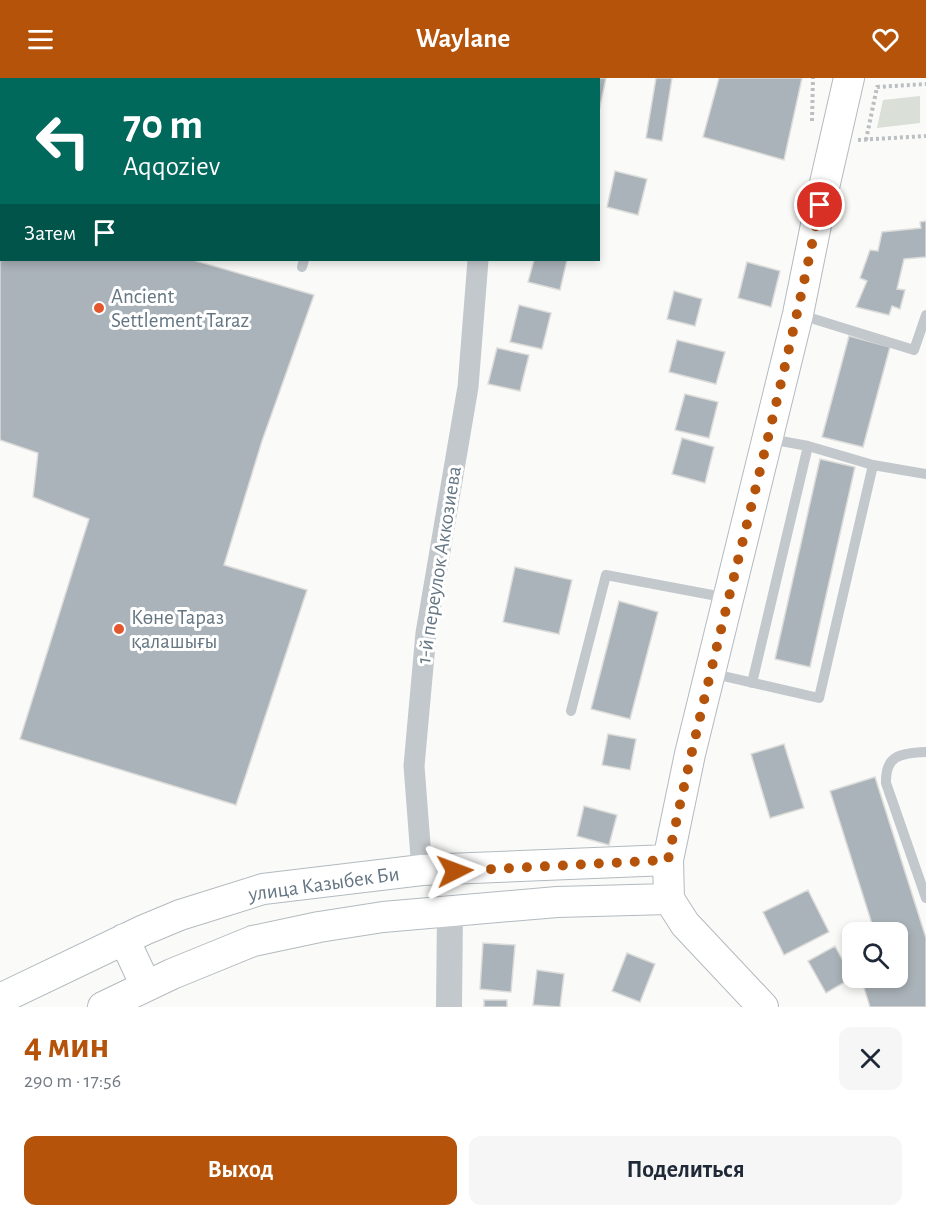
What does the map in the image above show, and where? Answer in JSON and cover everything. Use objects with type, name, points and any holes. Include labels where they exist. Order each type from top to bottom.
[{"type":"main road","points":[[763,1007],[685,924],[669,899],[668,860],[690,754],[798,314],[849,78]]},
{"type":"main road","name":"улица Казыбек Би","points":[[0,999],[124,939],[180,915],[263,889],[422,870],[455,871],[668,860]]},
{"type":"main road","name":"улица Казыбек Би","points":[[103,1007],[146,986],[254,941],[383,916],[557,902],[669,899]]},
{"type":"main road","points":[[124,939],[146,986]]},
{"type":"street","name":"1-й переулок Аккозиева","points":[[422,870],[414,766],[426,633],[468,387],[478,261]]},
{"type":"street","points":[[449,1007],[450,911]]},
{"type":"lane","points":[[798,314],[914,350],[926,315]]},
{"type":"lane","points":[[767,439],[808,446],[873,465],[926,474]]},
{"type":"lane","points":[[752,683],[808,446]]},
{"type":"lane","points":[[710,673],[819,698],[873,465]]},
{"type":"lane","points":[[571,711],[606,575],[728,598]]},
{"type":"lane","points":[[926,752],[897,756],[888,763],[885,771],[886,783],[926,898]]},
{"type":"path","points":[[866,140],[877,87],[926,84]]},
{"type":"path","points":[[835,138],[866,140],[926,136]]},
{"type":"shaded area","points":[[920,96],[920,123],[877,128],[883,100]]},
{"type":"building","points":[[600,78],[606,78],[600,106]]},
{"type":"building","points":[[656,78],[672,78],[662,141],[646,138]]},
{"type":"building","points":[[719,78],[802,78],[784,160],[703,137]]},
{"type":"building","points":[[615,171],[647,179],[638,215],[607,207]]},
{"type":"building","points":[[926,221],[926,257],[904,259],[897,289],[905,290],[900,309],[892,306],[889,315],[856,307],[867,281],[860,278],[870,250],[878,251],[882,232],[921,228],[920,222]]},
{"type":"building","points":[[0,261],[196,261],[314,295],[262,441],[224,565],[307,590],[236,805],[20,739],[89,519],[33,497],[38,453],[0,440]]},
{"type":"building","points":[[534,261],[567,261],[560,290],[528,282]]},
{"type":"building","points":[[747,262],[780,271],[771,307],[738,298]]},
{"type":"building","points":[[674,291],[702,299],[695,326],[667,319]]},
{"type":"building","points":[[519,305],[551,313],[542,349],[510,342]]},
{"type":"building","points":[[849,336],[890,347],[863,447],[822,437]]},
{"type":"building","points":[[677,340],[725,352],[716,384],[669,372]]},
{"type":"building","points":[[497,348],[529,355],[520,391],[488,384]]},
{"type":"building","points":[[685,394],[718,402],[709,438],[675,430]]},
{"type":"building","points":[[682,438],[714,447],[705,483],[672,474]]},
{"type":"building","points":[[820,459],[855,467],[810,667],[775,659]]},
{"type":"building","points":[[515,567],[572,580],[559,634],[503,622]]},
{"type":"building","points":[[619,601],[658,612],[630,719],[591,709]]},
{"type":"building","points":[[608,734],[636,739],[630,770],[602,765]]},
{"type":"building","points":[[784,744],[804,808],[770,818],[751,754]]},
{"type":"building","points":[[875,777],[926,938],[926,1007],[870,1007],[864,988],[908,988],[908,922],[871,922],[830,791]]},
{"type":"building","points":[[584,806],[617,815],[609,845],[577,836]]},
{"type":"building","points":[[808,890],[829,932],[784,955],[763,912]]},
{"type":"building","points":[[483,943],[515,945],[511,992],[480,989]]},
{"type":"building","points":[[835,946],[842,959],[842,984],[826,993],[808,961]]},
{"type":"building","points":[[627,953],[655,964],[640,1002],[612,991]]},
{"type":"building","points":[[537,970],[564,974],[560,1007],[533,1005]]},
{"type":"building","points":[[484,1000],[507,1000],[507,1007],[484,1007]]},
{"type":"place","name":"Ancient Settlement Taraz","points":[[99,308]]},
{"type":"place","name":"Көне Тараз қалашығы","points":[[119,629]]},
{"type":"route","points":[[455,871],[668,860],[690,754],[798,314],[820,205]]}]
